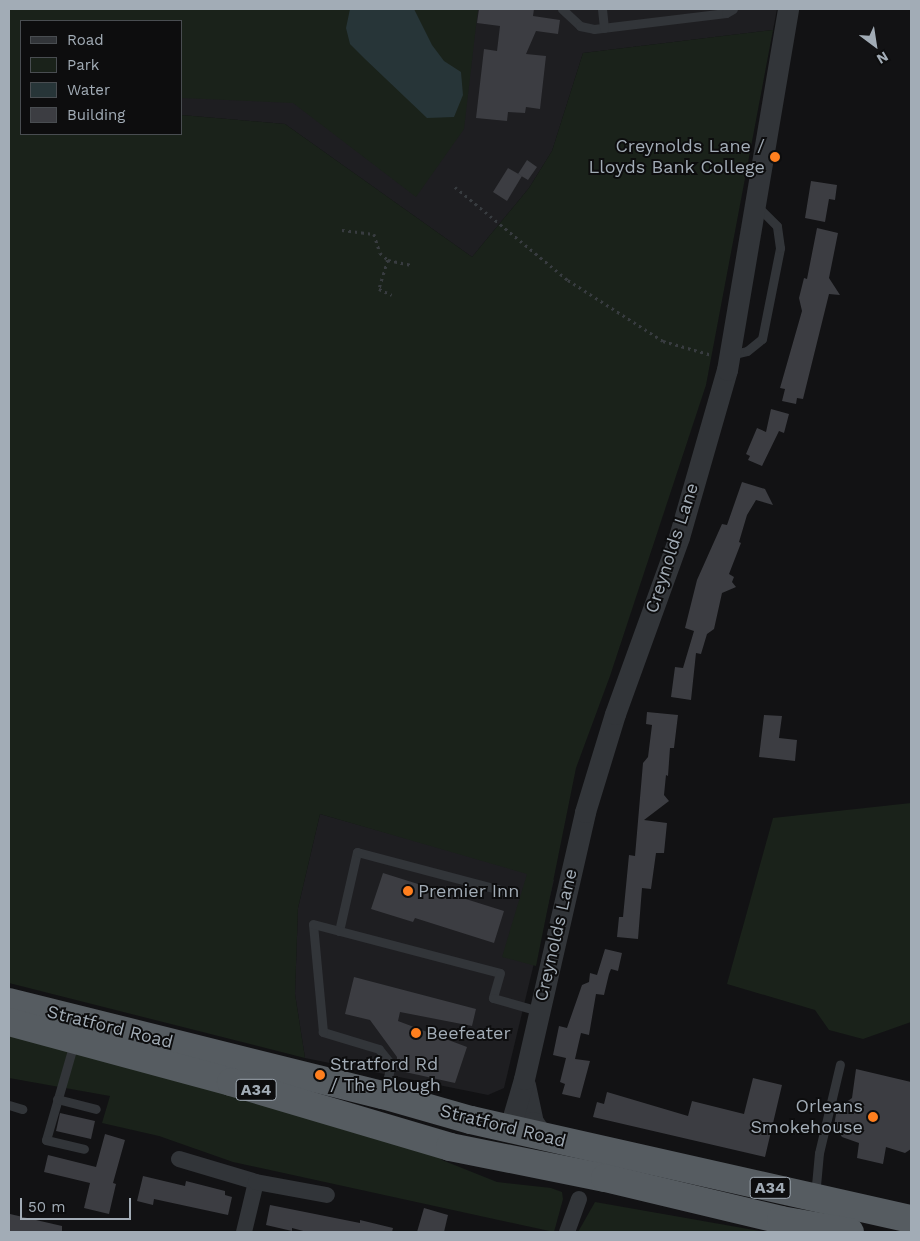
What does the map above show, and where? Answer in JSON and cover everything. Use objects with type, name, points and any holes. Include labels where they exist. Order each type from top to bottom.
[{"type":"highway","name":"Stratford Road","points":[[9,1002],[383,1095],[507,1143]]},
{"type":"highway","name":"Stratford Road","points":[[9,1022],[450,1146],[507,1143],[542,1135],[911,1219]]},
{"type":"highway","name":"A34","points":[[507,1143],[593,1166],[605,1178],[780,1220],[850,1232]]},
{"type":"street","name":"Creynolds Lane","points":[[507,1143],[524,1079],[585,812],[615,714],[679,537],[730,357],[788,9]]},
{"type":"street","name":"Creynolds Lane","points":[[524,1079],[533,1122],[542,1135]]},
{"type":"street","points":[[179,1159],[256,1182],[327,1195]]},
{"type":"street","points":[[244,1232],[256,1182]]},
{"type":"street","points":[[566,1232],[579,1199]]},
{"type":"lane","points":[[562,9],[580,26],[604,28],[733,9]]},
{"type":"lane","points":[[602,9],[604,28]]},
{"type":"lane","points":[[678,9],[679,18]]},
{"type":"lane","points":[[730,357],[747,351],[762,339],[780,248],[777,226],[756,205]]},
{"type":"lane","points":[[340,931],[357,852],[504,891]]},
{"type":"lane","points":[[383,1095],[391,1064],[379,1049],[323,1032],[313,924],[500,973],[493,998],[539,1011]]},
{"type":"lane","points":[[75,1040],[46,1140],[84,1149]]},
{"type":"lane","points":[[815,1198],[819,1153],[840,1064]]},
{"type":"lane","points":[[58,1099],[96,1109]]},
{"type":"lane","points":[[9,1105],[22,1108]]},
{"type":"path","points":[[455,186],[568,280],[663,341],[730,357]]},
{"type":"path","points":[[342,230],[374,234],[380,253],[388,260],[411,264]]},
{"type":"path","points":[[388,260],[380,289],[392,295]]},
{"type":"shaded area","points":[[130,9],[777,9],[773,30],[583,53],[552,151],[529,188],[472,257],[285,124],[182,115],[182,20]]},
{"type":"shaded area","points":[[320,814],[554,880],[504,1088],[488,1095],[305,1058],[295,994],[298,908]]},
{"type":"green space","points":[[9,9],[478,9],[464,129],[416,197],[293,103],[182,98],[182,20],[20,20],[20,135],[182,135],[182,115],[285,124],[472,257],[529,188],[552,151],[583,53],[773,30],[706,385],[610,676],[576,768],[536,966],[502,957],[527,874],[320,814],[298,908],[295,994],[305,1058],[9,983]]},
{"type":"green space","points":[[911,803],[911,1022],[863,1039],[829,1030],[815,1010],[727,984],[773,818]]},
{"type":"green space","points":[[9,1033],[440,1153],[442,1160],[497,1182],[551,1188],[562,1192],[563,1199],[554,1232],[233,1162],[159,1136],[102,1123],[110,1096],[9,1078]]},
{"type":"green space","points":[[595,1202],[765,1232],[578,1232]]},
{"type":"water","points":[[350,9],[414,9],[432,45],[444,61],[461,72],[463,95],[454,117],[427,118],[350,44],[346,28]]},
{"type":"building","points":[[479,9],[534,9],[533,16],[560,20],[558,34],[536,31],[526,54],[546,56],[540,109],[526,107],[525,113],[508,112],[507,121],[476,118],[484,49],[497,51],[500,26],[477,23]]},
{"type":"building","points":[[527,160],[537,167],[528,180],[518,174]]},
{"type":"building","points":[[508,168],[522,176],[507,201],[493,192]]},
{"type":"building","points":[[811,181],[837,185],[835,200],[829,199],[825,222],[805,218]]},
{"type":"building","points":[[817,228],[838,233],[829,278],[840,295],[829,294],[803,399],[797,398],[796,404],[782,401],[785,389],[780,388],[802,311],[799,298],[804,278],[807,279]]},
{"type":"building","points":[[771,409],[789,414],[784,433],[779,431],[762,466],[748,460],[750,456],[746,454],[757,428],[766,432]]},
{"type":"building","points":[[742,482],[765,489],[773,505],[756,500],[747,515],[739,542],[741,543],[729,574],[734,577],[732,582],[736,587],[722,593],[714,629],[707,634],[701,654],[696,653],[691,700],[671,697],[675,667],[683,668],[694,631],[685,628],[697,580],[722,524],[727,525]]},
{"type":"building","points":[[647,712],[678,715],[674,748],[670,748],[668,776],[666,775],[664,795],[669,801],[644,820],[667,823],[664,853],[656,853],[651,889],[642,888],[638,939],[617,937],[619,917],[623,917],[629,855],[635,856],[643,763],[648,757],[652,725],[646,724]]},
{"type":"building","points":[[764,715],[782,716],[779,738],[797,740],[795,761],[759,757]]},
{"type":"building","name":"Premier Inn","points":[[383,873],[504,911],[494,943],[415,918],[413,922],[371,909]]},
{"type":"building","points":[[605,949],[622,953],[618,971],[611,969],[604,995],[596,994],[589,1035],[581,1033],[575,1059],[590,1061],[580,1098],[562,1094],[565,1084],[560,1082],[566,1058],[553,1055],[559,1026],[567,1028],[582,985],[589,982],[590,973],[597,975]]},
{"type":"building","name":"Beefeater","points":[[354,977],[476,1009],[472,1026],[400,1012],[398,1021],[467,1047],[455,1083],[396,1070],[397,1057],[370,1020],[345,1014]]},
{"type":"building","name":"Orleans Smokehouse","points":[[856,1069],[911,1082],[911,1149],[905,1153],[886,1147],[883,1164],[857,1158],[859,1143],[842,1137],[834,1125],[837,1109],[852,1098]]},
{"type":"building","points":[[753,1078],[782,1085],[765,1157],[593,1117],[597,1102],[604,1104],[607,1092],[688,1116],[692,1101],[744,1114]]},
{"type":"building","points":[[60,1113],[95,1121],[91,1139],[56,1131]]},
{"type":"building","points":[[105,1134],[125,1140],[113,1183],[116,1184],[109,1214],[84,1208],[90,1183],[44,1172],[48,1155],[96,1167]]},
{"type":"building","points":[[143,1176],[185,1186],[186,1181],[225,1191],[225,1195],[232,1197],[228,1215],[154,1199],[153,1205],[137,1201]]},
{"type":"building","points":[[270,1205],[360,1223],[360,1220],[393,1228],[392,1232],[307,1232],[292,1228],[292,1231],[266,1225]]},
{"type":"building","points":[[424,1208],[448,1215],[444,1232],[417,1232]]},
{"type":"building","points":[[10,1214],[62,1226],[62,1232],[9,1232]]},
{"type":"place","name":"Creynolds Lane / Lloyds Bank College","points":[[775,157]]},
{"type":"place","name":"Premier Inn","points":[[408,891]]},
{"type":"place","name":"Beefeater","points":[[416,1033]]},
{"type":"place","name":"Stratford Rd / The Plough","points":[[320,1075]]},
{"type":"place","name":"Orleans Smokehouse","points":[[873,1117]]}]
